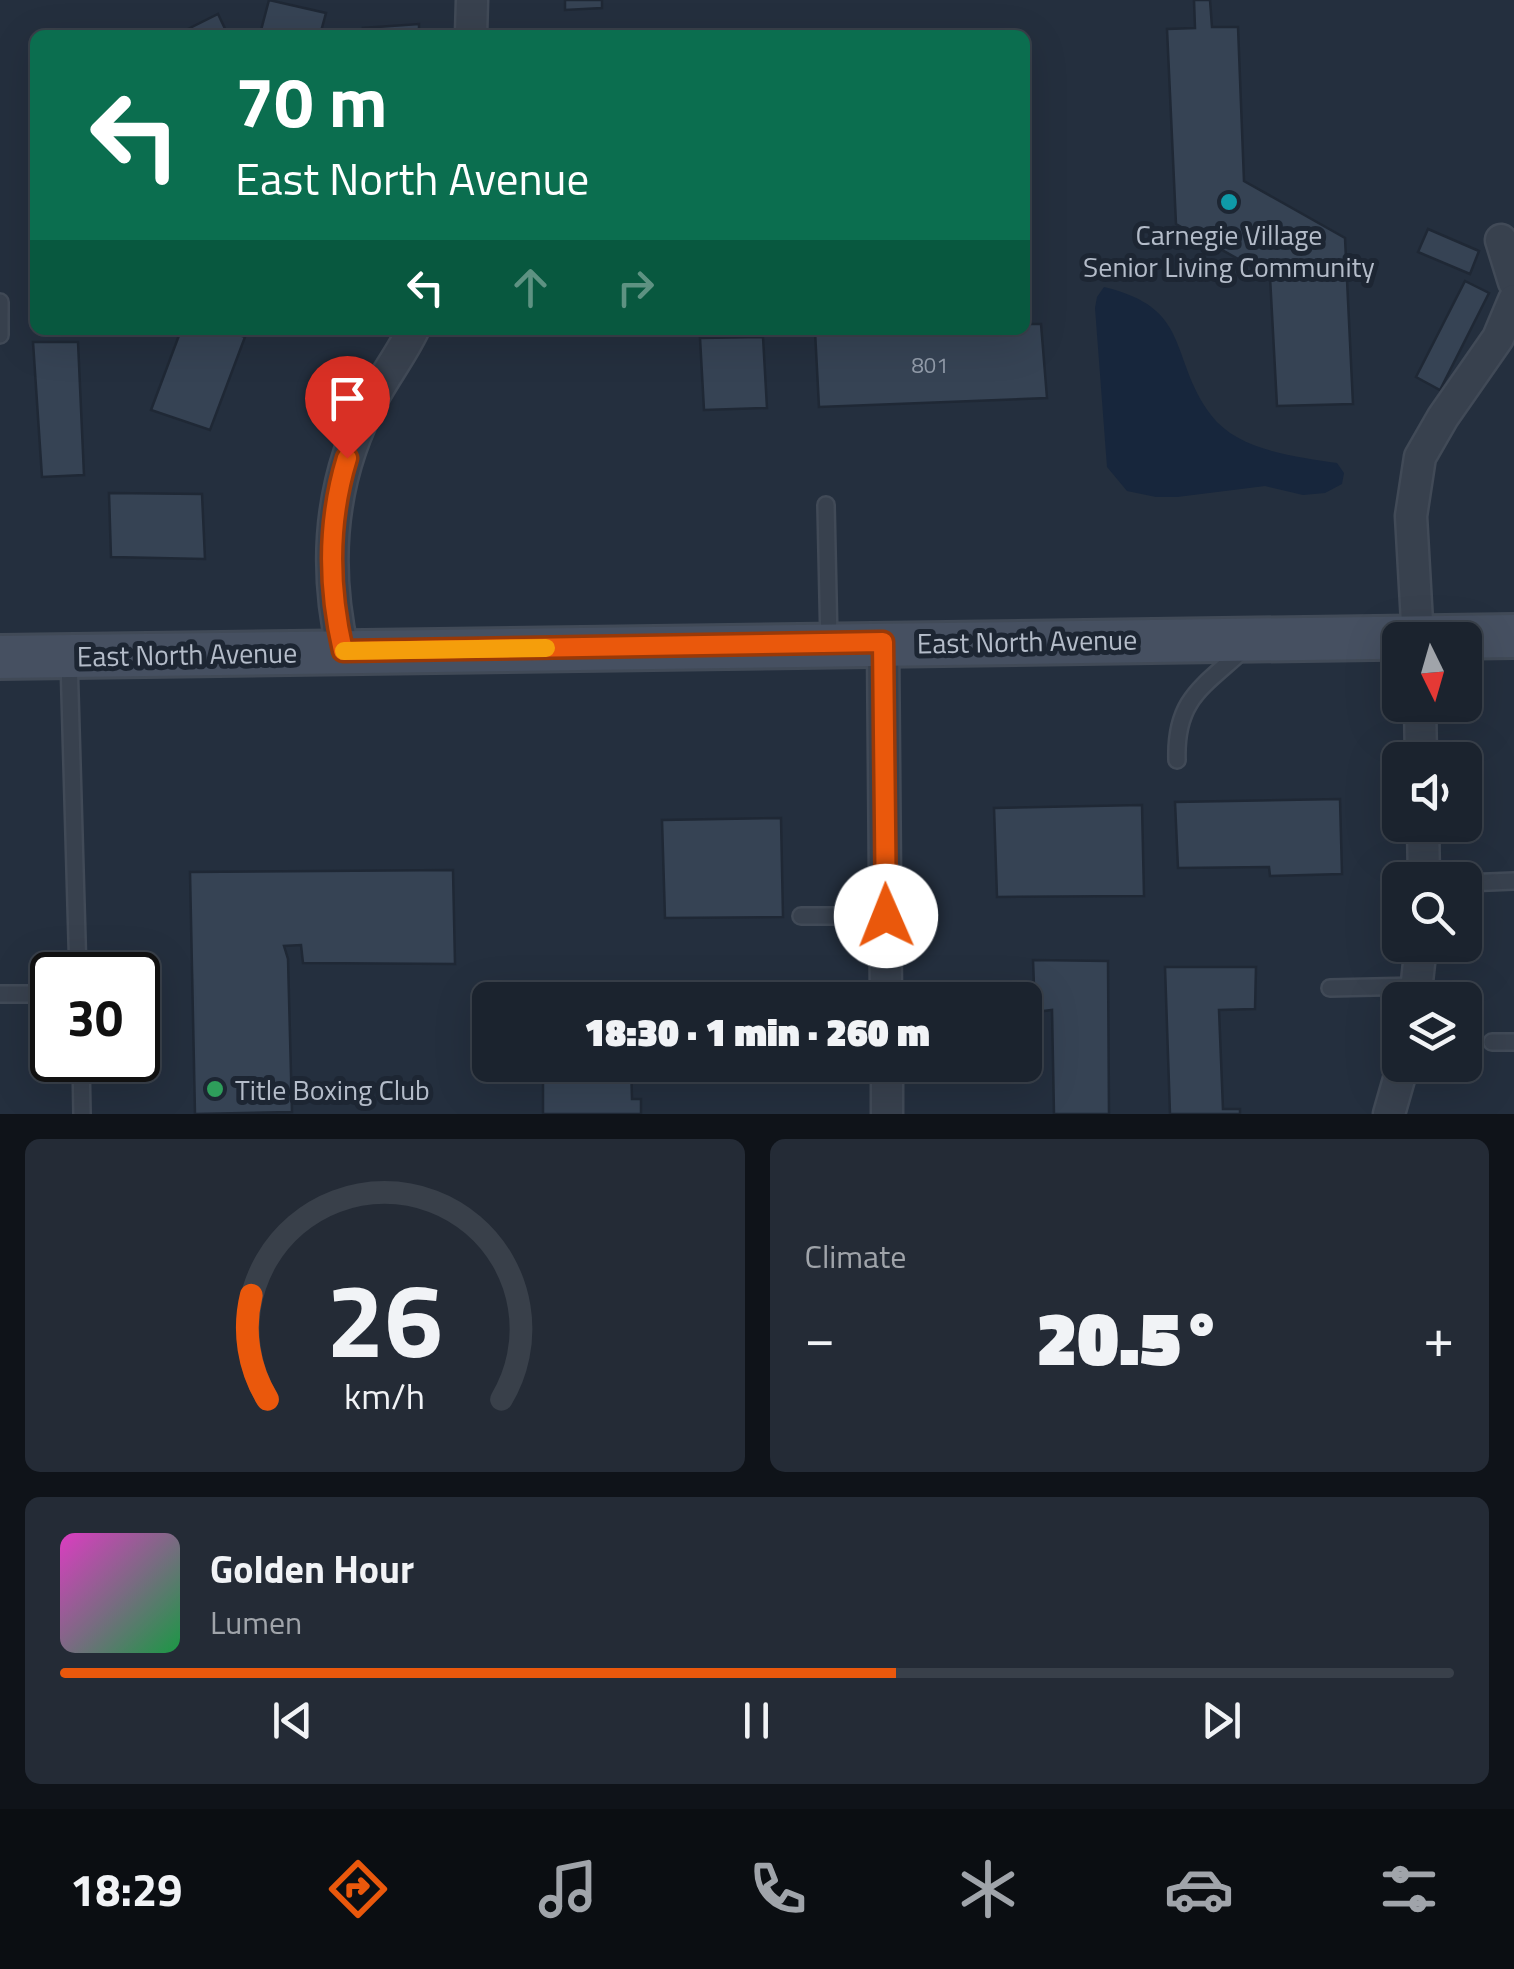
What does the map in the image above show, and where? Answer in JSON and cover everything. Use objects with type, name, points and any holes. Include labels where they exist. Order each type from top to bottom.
[{"type":"main road","name":"East North Avenue","points":[[1482,637],[1514,636]]},
{"type":"main road","name":"East North Avenue","points":[[0,657],[883,642],[1382,638]]},
{"type":"street","points":[[472,0],[472,30]]},
{"type":"street","points":[[1501,240],[1514,282]]},
{"type":"street","points":[[1417,622],[1411,516],[1420,457],[1498,338],[1514,300]]},
{"type":"street","points":[[343,651],[334,612],[330,565],[341,478],[374,396],[411,335]]},
{"type":"street","points":[[883,642],[886,982]]},
{"type":"street","points":[[886,1082],[887,1114]]},
{"type":"street","points":[[1389,1114],[1397,1082]]},
{"type":"lane","points":[[0,302],[0,335]]},
{"type":"lane","points":[[826,505],[830,643]]},
{"type":"lane","points":[[1177,760],[1180,718],[1191,698],[1255,639]]},
{"type":"lane","points":[[69,656],[77,952]]},
{"type":"lane","points":[[1482,882],[1514,881]]},
{"type":"lane","points":[[801,916],[886,916]]},
{"type":"lane","points":[[1330,988],[1382,991]]},
{"type":"lane","points":[[0,994],[30,994]]},
{"type":"lane","points":[[1492,1042],[1514,1042]]},
{"type":"lane","points":[[81,1082],[82,1114]]},
{"type":"water","points":[[1104,287],[1132,296],[1166,321],[1198,394],[1223,427],[1236,437],[1269,450],[1337,463],[1344,473],[1342,484],[1325,493],[1303,495],[1265,486],[1177,497],[1127,491],[1107,467],[1095,308]]},
{"type":"building","points":[[269,0],[326,13],[321,30],[261,30]]},
{"type":"building","points":[[565,0],[602,0],[602,8],[565,10]]},
{"type":"building","name":"Carnegie Village Senior Living Community","points":[[1194,0],[1210,0],[1212,27],[1238,27],[1244,181],[1345,238],[1353,404],[1277,406],[1270,277],[1176,224],[1167,29],[1195,28]]},
{"type":"building","points":[[218,14],[226,30],[186,30]]},
{"type":"building","points":[[419,24],[419,30],[363,28]]},
{"type":"building","points":[[1428,229],[1479,251],[1470,274],[1418,252]]},
{"type":"building","points":[[1465,281],[1489,293],[1440,390],[1416,377]]},
{"type":"building","points":[[1030,324],[1041,324],[1047,398],[819,407],[815,335],[1030,335]]},
{"type":"building","points":[[179,335],[245,337],[210,430],[151,410]]},
{"type":"building","points":[[763,337],[767,408],[704,410],[700,338]]},
{"type":"building","points":[[33,342],[78,342],[84,475],[42,477]]},
{"type":"building","points":[[109,493],[202,494],[205,559],[111,557]]},
{"type":"building","points":[[1340,799],[1342,874],[1270,876],[1269,867],[1178,868],[1175,802]]},
{"type":"building","points":[[1142,805],[1144,896],[997,897],[994,808]]},
{"type":"building","points":[[781,818],[783,917],[665,918],[662,820]]},
{"type":"building","points":[[453,870],[455,964],[303,963],[301,945],[284,946],[288,959],[292,1112],[195,1114],[190,872]]},
{"type":"building","points":[[1033,960],[1108,961],[1109,1114],[1054,1114],[1052,1010],[1042,1011],[1042,982],[1034,982]]},
{"type":"building","points":[[1165,967],[1256,967],[1255,1009],[1219,1010],[1223,1109],[1240,1109],[1240,1114],[1170,1114]]},
{"type":"building","points":[[543,1082],[632,1082],[632,1099],[641,1099],[641,1114],[543,1114]]},
{"type":"slow traffic","points":[[344,651],[546,648]]},
{"type":"place","name":"Carnegie Village Senior Living Community","points":[[1229,202]]},
{"type":"place","name":"Title Boxing Club","points":[[215,1089]]},
{"type":"route","points":[[347,458],[333,518],[330,565],[334,612],[343,651],[883,642],[886,916]]}]
